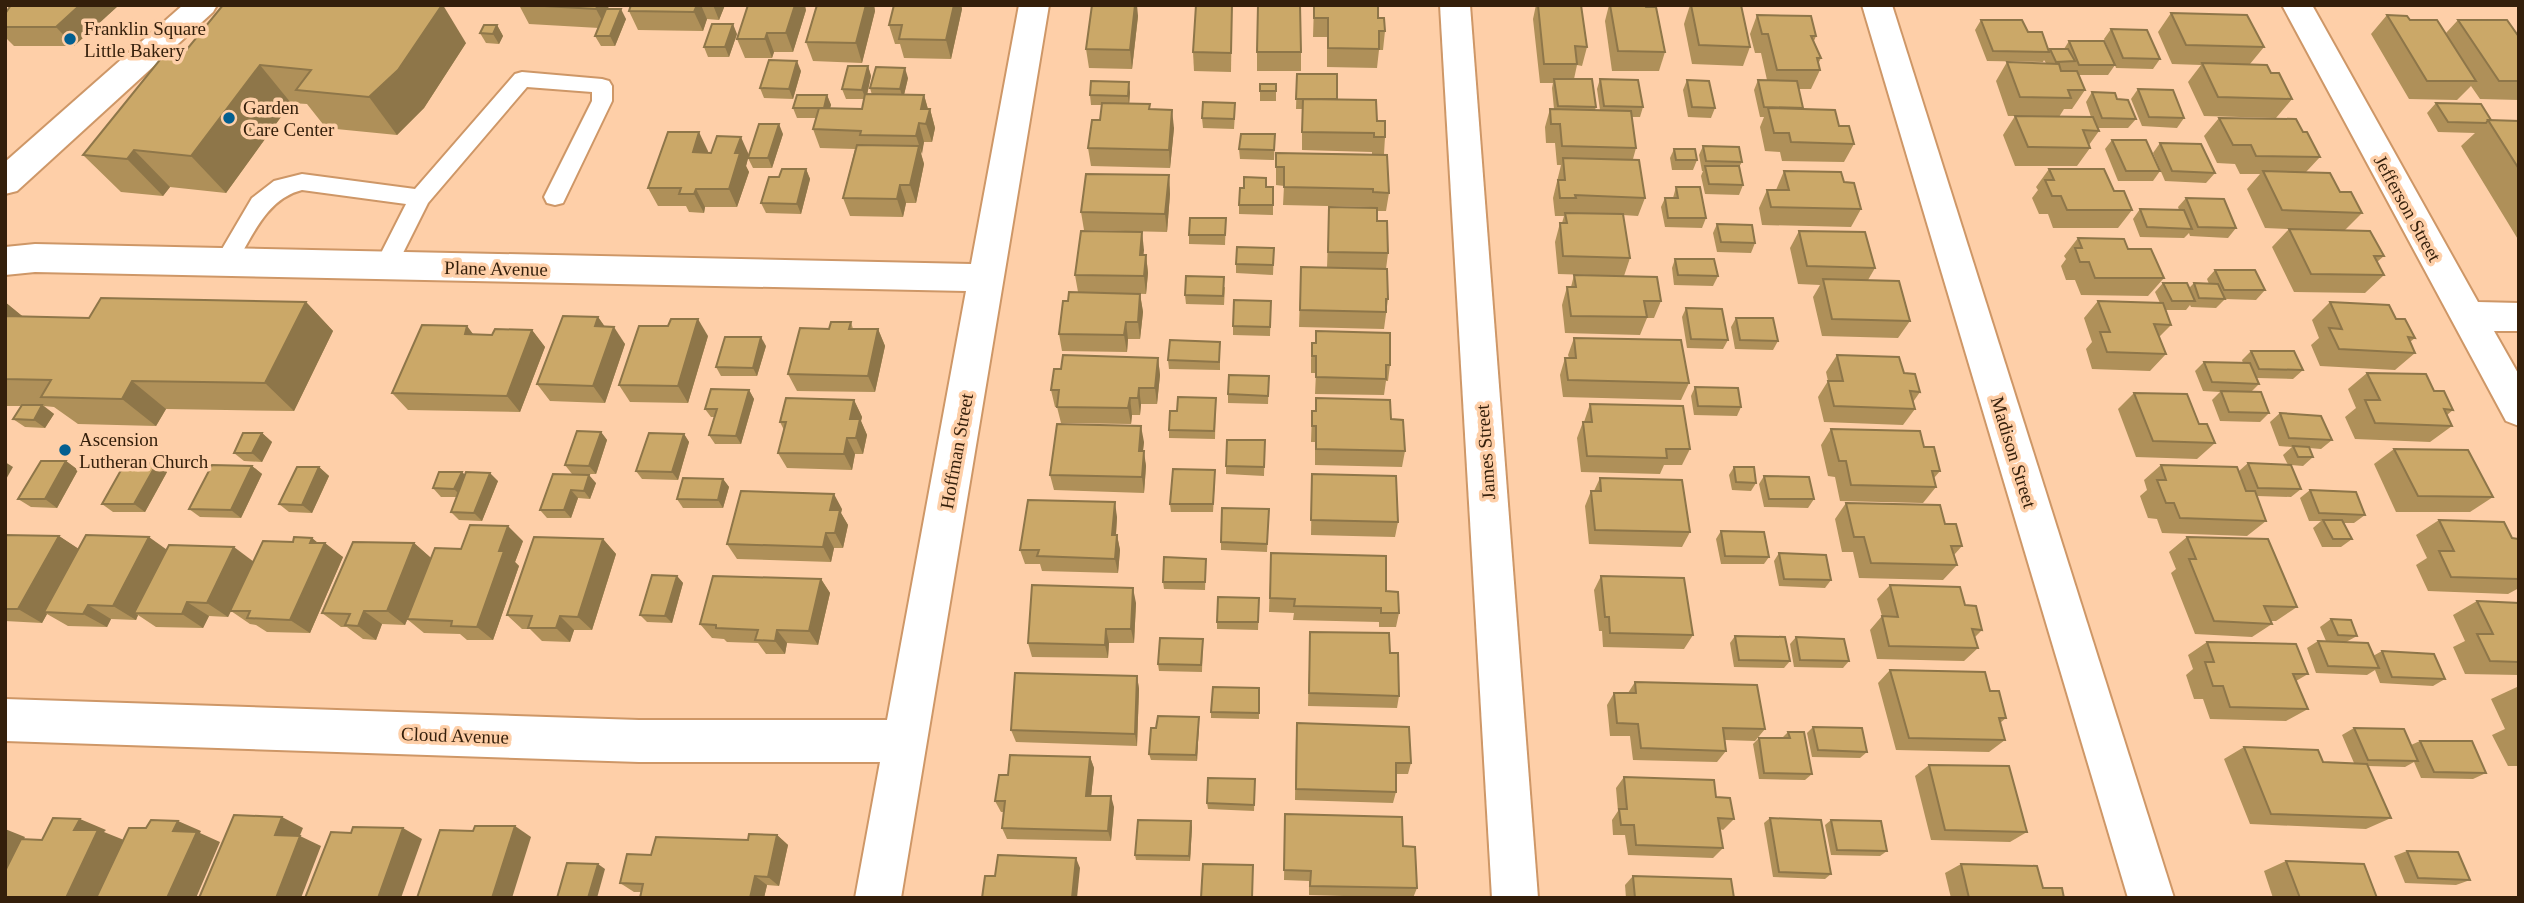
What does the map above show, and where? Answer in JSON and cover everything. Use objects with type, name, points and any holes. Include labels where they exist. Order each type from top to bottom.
[{"type":"street","points":[[5,182],[202,5]]},
{"type":"street","name":"Hoffman Street","points":[[878,898],[1034,5]]},
{"type":"street","name":"James Street","points":[[1455,5],[1515,898]]},
{"type":"street","name":"Madison Street","points":[[1877,5],[2151,898]]},
{"type":"street","name":"Jefferson Street","points":[[2297,5],[2519,410]]},
{"type":"street","name":"Plane Avenue","points":[[5,261],[35,258],[226,261],[986,278]]},
{"type":"street","points":[[2467,316],[2519,317]]},
{"type":"street","name":"Cloud Avenue","points":[[5,720],[639,741],[905,741]]},
{"type":"lane","points":[[386,265],[420,198],[522,79],[602,86],[602,101],[555,197]]},
{"type":"lane","points":[[226,261],[260,204],[282,187],[302,182],[420,198]]},
{"type":"building","points":[[11,5],[80,5],[56,27],[5,27],[5,14]]},
{"type":"building","points":[[223,5],[442,5],[398,70],[369,97],[296,90],[311,70],[260,65],[191,156],[134,150],[127,159],[83,155],[167,51],[184,53]]},
{"type":"building","points":[[527,5],[598,5],[596,9]]},
{"type":"building","points":[[631,5],[697,5],[694,12],[629,11]]},
{"type":"building","points":[[748,5],[795,5],[786,33],[767,33],[765,39],[737,39]]},
{"type":"building","points":[[817,5],[866,5],[856,43],[806,42]]},
{"type":"building","points":[[894,5],[954,5],[946,40],[899,39],[902,25],[889,25]]},
{"type":"building","points":[[1092,5],[1135,5],[1130,50],[1086,49]]},
{"type":"building","points":[[1196,5],[1232,5],[1231,53],[1193,52]]},
{"type":"building","points":[[1258,5],[1300,5],[1301,52],[1257,52]]},
{"type":"building","points":[[1314,5],[1378,5],[1378,18],[1384,18],[1385,31],[1379,31],[1379,49],[1328,48],[1328,18],[1314,18]]},
{"type":"building","points":[[1538,5],[1581,5],[1587,47],[1575,46],[1577,64],[1544,64]]},
{"type":"building","points":[[1610,5],[1656,7],[1665,52],[1618,51]]},
{"type":"building","points":[[1691,5],[1741,5],[1750,47],[1699,45]]},
{"type":"building","points":[[606,9],[621,9],[610,36],[595,36]]},
{"type":"building","points":[[2171,13],[2247,15],[2264,47],[2186,45]]},
{"type":"building","points":[[1757,15],[1811,16],[1816,36],[1811,36],[1821,58],[1817,58],[1820,70],[1777,70],[1768,34],[1762,34]]},
{"type":"building","points":[[2387,15],[2407,16],[2410,20],[2437,20],[2476,81],[2427,81]]},
{"type":"building","points":[[1981,20],[2022,20],[2028,32],[2042,32],[2049,52],[1993,51]]},
{"type":"building","points":[[2458,20],[2507,20],[2519,37],[2519,81],[2499,81]]},
{"type":"building","points":[[712,24],[733,24],[725,47],[704,47]]},
{"type":"building","points":[[484,25],[497,25],[493,34],[480,33]]},
{"type":"building","points":[[2111,29],[2147,30],[2160,59],[2123,58]]},
{"type":"building","points":[[2069,41],[2104,41],[2115,65],[2079,65]]},
{"type":"building","points":[[2050,49],[2068,49],[2075,61],[2056,62]]},
{"type":"building","points":[[769,60],[797,61],[789,89],[760,88]]},
{"type":"building","points":[[2007,62],[2059,64],[2061,71],[2077,71],[2085,90],[2068,90],[2071,98],[2020,97]]},
{"type":"building","points":[[2202,63],[2267,65],[2271,73],[2279,73],[2292,99],[2218,97]]},
{"type":"building","points":[[848,66],[868,66],[862,90],[842,89]]},
{"type":"building","points":[[876,67],[905,68],[900,89],[870,88]]},
{"type":"building","points":[[1297,74],[1337,74],[1337,99],[1296,99]]},
{"type":"building","points":[[1554,79],[1592,79],[1596,107],[1558,106]]},
{"type":"building","points":[[1600,79],[1638,80],[1643,107],[1604,106]]},
{"type":"building","points":[[1687,80],[1709,81],[1715,108],[1692,107]]},
{"type":"building","points":[[1758,80],[1797,81],[1803,108],[1764,107]]},
{"type":"building","points":[[1091,81],[1129,82],[1128,96],[1090,95]]},
{"type":"building","points":[[1260,84],[1276,84],[1276,91],[1260,91]]},
{"type":"building","points":[[2138,89],[2173,90],[2184,118],[2149,117]]},
{"type":"building","points":[[2092,92],[2115,93],[2117,99],[2128,100],[2136,119],[2102,118]]},
{"type":"building","points":[[865,94],[924,95],[921,109],[930,109],[926,124],[919,123],[916,136],[860,135],[861,131],[813,129],[819,108],[862,109]]},
{"type":"building","points":[[797,95],[827,95],[824,108],[793,108]]},
{"type":"building","points":[[1303,99],[1376,100],[1377,121],[1385,121],[1385,137],[1374,137],[1374,133],[1302,132]]},
{"type":"building","points":[[1203,102],[1235,103],[1234,119],[1202,118]]},
{"type":"building","points":[[1102,103],[1150,104],[1149,109],[1172,110],[1169,150],[1088,148],[1092,120],[1100,120]]},
{"type":"building","points":[[2436,103],[2481,104],[2491,120],[2486,123],[2448,122]]},
{"type":"building","points":[[1768,108],[1835,110],[1839,126],[1849,126],[1854,144],[1791,142],[1789,133],[1774,133]]},
{"type":"building","points":[[1550,109],[1631,111],[1636,148],[1562,146],[1560,124],[1551,124]]},
{"type":"building","points":[[2015,116],[2093,117],[2099,131],[2083,130],[2090,148],[2028,147]]},
{"type":"building","points":[[2219,118],[2296,119],[2303,132],[2307,132],[2320,157],[2256,156],[2251,145],[2233,145]]},
{"type":"building","points":[[2488,120],[2519,121],[2519,169]]},
{"type":"building","points":[[759,124],[779,124],[768,158],[748,158]]},
{"type":"building","points":[[668,132],[699,132],[693,152],[711,153],[717,136],[741,137],[735,153],[740,153],[729,189],[696,189],[694,194],[679,194],[681,188],[648,188]]},
{"type":"building","points":[[1241,134],[1275,134],[1274,150],[1239,149]]},
{"type":"building","points":[[2112,140],[2146,140],[2160,171],[2126,171]]},
{"type":"building","points":[[2160,143],[2201,144],[2215,173],[2172,171]]},
{"type":"building","points":[[857,145],[919,146],[910,185],[900,185],[897,199],[843,198]]},
{"type":"building","points":[[1703,146],[1739,147],[1742,162],[1706,161]]},
{"type":"building","points":[[1674,149],[1695,149],[1697,160],[1676,160]]},
{"type":"building","points":[[1276,153],[1387,155],[1389,193],[1373,192],[1373,189],[1284,187],[1284,167],[1276,167]]},
{"type":"building","points":[[1563,158],[1639,160],[1645,198],[1575,195],[1576,198],[1560,198],[1558,180],[1565,180]]},
{"type":"building","points":[[1705,166],[1739,166],[1743,185],[1709,184]]},
{"type":"building","points":[[782,169],[806,169],[797,204],[761,203],[769,177],[779,177]]},
{"type":"building","points":[[2049,169],[2104,169],[2114,191],[2124,191],[2132,210],[2067,210],[2061,196],[2052,196],[2045,180],[2054,180]]},
{"type":"building","points":[[1784,171],[1841,172],[1844,182],[1854,183],[1861,209],[1771,207],[1767,190],[1789,190]]},
{"type":"building","points":[[2263,171],[2330,173],[2340,192],[2351,192],[2362,213],[2282,210]]},
{"type":"building","points":[[1086,174],[1169,175],[1165,214],[1081,212]]},
{"type":"building","points":[[1244,177],[1266,178],[1266,187],[1273,187],[1273,205],[1239,205]]},
{"type":"building","points":[[1676,187],[1700,187],[1706,218],[1668,218],[1665,198],[1678,198]]},
{"type":"building","points":[[2186,198],[2224,199],[2236,228],[2198,227]]},
{"type":"building","points":[[1329,207],[1377,208],[1377,221],[1387,221],[1388,253],[1328,252]]},
{"type":"building","points":[[2140,209],[2184,210],[2192,229],[2147,227]]},
{"type":"building","points":[[1565,213],[1623,214],[1630,258],[1563,256],[1560,223],[1567,223]]},
{"type":"building","points":[[1190,218],[1226,218],[1225,235],[1189,235]]},
{"type":"building","points":[[1717,224],[1752,225],[1755,243],[1721,242]]},
{"type":"building","points":[[2289,229],[2370,231],[2384,256],[2374,256],[2384,275],[2311,274]]},
{"type":"building","points":[[1081,231],[1142,232],[1140,255],[1146,255],[1144,276],[1075,275]]},
{"type":"building","points":[[1799,231],[1865,232],[1875,268],[1807,266]]},
{"type":"building","points":[[2078,238],[2124,239],[2128,249],[2151,249],[2164,278],[2095,278],[2089,262],[2080,262],[2075,248],[2082,248]]},
{"type":"building","points":[[1237,247],[1274,248],[1273,265],[1236,264]]},
{"type":"building","points":[[1675,259],[1714,259],[1718,276],[1678,275]]},
{"type":"building","points":[[1301,267],[1387,269],[1386,312],[1300,310]]},
{"type":"building","points":[[2215,270],[2255,270],[2265,290],[2224,290]]},
{"type":"building","points":[[1574,275],[1657,277],[1661,301],[1644,301],[1647,317],[1571,316],[1567,287],[1576,287]]},
{"type":"building","points":[[1186,276],[1224,277],[1223,296],[1185,295]]},
{"type":"building","points":[[1823,279],[1899,281],[1910,321],[1832,319]]},
{"type":"building","points":[[2163,283],[2187,283],[2195,301],[2172,301]]},
{"type":"building","points":[[2194,283],[2218,284],[2225,299],[2199,298]]},
{"type":"building","points":[[1069,292],[1140,294],[1138,322],[1126,322],[1124,335],[1059,334],[1063,301],[1068,301]]},
{"type":"building","points":[[101,298],[306,302],[265,383],[132,381],[122,399],[41,397],[51,380],[5,379],[5,316],[89,318]]},
{"type":"building","points":[[1234,300],[1271,301],[1270,327],[1233,326]]},
{"type":"building","points":[[2098,301],[2163,303],[2171,325],[2154,324],[2166,354],[2107,352],[2100,332],[2110,332]]},
{"type":"building","points":[[2330,302],[2389,305],[2396,319],[2405,319],[2415,338],[2408,337],[2415,353],[2339,349],[2329,328],[2342,329]]},
{"type":"building","points":[[1686,308],[1722,309],[1728,340],[1691,339]]},
{"type":"building","points":[[563,316],[598,317],[595,326],[614,327],[593,386],[537,384]]},
{"type":"building","points":[[1736,318],[1773,318],[1778,341],[1740,340]]},
{"type":"building","points":[[671,319],[698,319],[678,386],[619,385],[639,326],[668,326]]},
{"type":"building","points":[[831,322],[851,322],[849,329],[878,329],[868,376],[788,374],[800,328],[829,329]]},
{"type":"building","points":[[422,325],[467,326],[465,334],[492,335],[495,329],[532,330],[507,396],[392,393]]},
{"type":"building","points":[[1316,331],[1390,333],[1390,365],[1386,365],[1386,379],[1316,377],[1316,356],[1312,356],[1312,343],[1316,343]]},
{"type":"building","points":[[725,337],[761,337],[753,368],[716,367]]},
{"type":"building","points":[[1574,338],[1681,340],[1689,383],[1568,380],[1565,358],[1576,358]]},
{"type":"building","points":[[1170,340],[1220,342],[1219,362],[1168,360]]},
{"type":"building","points":[[2251,351],[2294,351],[2303,370],[2259,369]]},
{"type":"building","points":[[1063,355],[1158,358],[1155,388],[1139,388],[1138,398],[1130,398],[1128,408],[1057,407],[1059,390],[1051,390],[1054,369],[1061,369]]},
{"type":"building","points":[[1837,355],[1899,357],[1904,373],[1915,374],[1920,392],[1910,391],[1915,409],[1834,406],[1828,381],[1843,381]]},
{"type":"building","points":[[2204,362],[2250,363],[2259,384],[2212,382]]},
{"type":"building","points":[[2367,373],[2426,374],[2434,391],[2444,391],[2453,410],[2444,409],[2452,426],[2375,423],[2365,400],[2380,400]]},
{"type":"building","points":[[1229,375],[1269,376],[1268,396],[1228,394]]},
{"type":"building","points":[[1695,387],[1738,388],[1741,407],[1698,406]]},
{"type":"building","points":[[711,389],[749,390],[736,436],[709,435],[717,409],[705,409]]},
{"type":"building","points":[[2221,391],[2261,392],[2269,413],[2229,412]]},
{"type":"building","points":[[2134,393],[2187,394],[2199,424],[2207,424],[2215,443],[2153,441]]},
{"type":"building","points":[[1178,397],[1216,398],[1214,431],[1169,430],[1170,411],[1177,411]]},
{"type":"building","points":[[786,398],[854,400],[850,419],[860,419],[856,438],[847,438],[844,454],[778,453],[786,422],[780,422]]},
{"type":"building","points":[[1316,398],[1390,400],[1391,419],[1403,420],[1405,451],[1316,449],[1316,426],[1312,426],[1312,411],[1316,411]]},
{"type":"building","points":[[1590,404],[1683,406],[1690,449],[1666,449],[1667,458],[1587,456],[1583,422],[1592,422]]},
{"type":"building","points":[[22,405],[42,405],[34,420],[13,419]]},
{"type":"building","points":[[2280,413],[2321,416],[2332,440],[2289,438]]},
{"type":"building","points":[[1057,424],[1141,426],[1139,451],[1144,451],[1142,477],[1050,475]]},
{"type":"building","points":[[1831,429],[1920,431],[1924,447],[1934,447],[1940,471],[1932,471],[1936,487],[1851,485],[1846,461],[1839,461]]},
{"type":"building","points":[[577,431],[601,432],[589,466],[565,465]]},
{"type":"building","points":[[243,433],[262,433],[252,453],[234,453]]},
{"type":"building","points":[[649,433],[684,434],[672,472],[636,471]]},
{"type":"building","points":[[1227,440],[1265,440],[1264,467],[1226,466]]},
{"type":"building","points":[[2293,446],[2309,447],[2313,457],[2298,457]]},
{"type":"building","points":[[2394,449],[2468,450],[2493,497],[2418,496]]},
{"type":"building","points":[[41,461],[66,461],[45,499],[18,499]]},
{"type":"building","points":[[125,463],[157,463],[134,504],[102,504]]},
{"type":"building","points":[[2248,463],[2291,465],[2301,489],[2258,488]]},
{"type":"building","points":[[212,465],[252,466],[231,510],[189,509]]},
{"type":"building","points":[[2161,465],[2237,467],[2246,491],[2255,491],[2266,521],[2180,518],[2174,503],[2166,503],[2157,480],[2166,480]]},
{"type":"building","points":[[297,467],[319,467],[302,505],[279,504]]},
{"type":"building","points":[[1734,467],[1754,467],[1756,483],[1736,482]]},
{"type":"building","points":[[1173,469],[1215,470],[1213,504],[1170,504]]},
{"type":"building","points":[[439,472],[462,472],[454,489],[433,488]]},
{"type":"building","points":[[466,472],[490,473],[474,513],[451,512]]},
{"type":"building","points":[[553,474],[589,475],[584,491],[571,490],[564,510],[540,510]]},
{"type":"building","points":[[1312,474],[1396,476],[1398,522],[1311,520]]},
{"type":"building","points":[[1764,476],[1809,477],[1814,499],[1769,499]]},
{"type":"building","points":[[683,478],[723,479],[718,500],[677,499]]},
{"type":"building","points":[[1600,478],[1682,480],[1690,532],[1595,530],[1591,491],[1601,491]]},
{"type":"building","points":[[2310,490],[2356,492],[2365,515],[2319,513]]},
{"type":"building","points":[[741,491],[834,494],[830,510],[840,510],[835,533],[826,533],[823,547],[727,544]]},
{"type":"building","points":[[1028,500],[1115,502],[1112,535],[1117,535],[1115,559],[1037,556],[1039,550],[1020,550]]},
{"type":"building","points":[[1846,503],[1940,505],[1945,524],[1956,524],[1962,546],[1951,546],[1957,565],[1871,563],[1864,537],[1854,537]]},
{"type":"building","points":[[1222,508],[1269,509],[1267,544],[1221,542]]},
{"type":"building","points":[[2323,520],[2342,520],[2352,539],[2333,539]]},
{"type":"building","points":[[2439,520],[2504,522],[2512,538],[2519,539],[2519,579],[2451,577],[2439,551],[2454,551]]},
{"type":"building","points":[[470,525],[508,526],[499,551],[504,551],[477,627],[451,626],[452,621],[407,619],[435,548],[461,549]]},
{"type":"building","points":[[1721,531],[1764,532],[1769,557],[1725,556]]},
{"type":"building","points":[[5,535],[59,536],[18,609],[5,609]]},
{"type":"building","points":[[86,535],[149,537],[113,606],[88,605],[83,614],[44,612]]},
{"type":"building","points":[[294,537],[312,538],[310,543],[325,543],[290,620],[247,618],[250,611],[230,611],[263,541],[293,542]]},
{"type":"building","points":[[534,537],[603,539],[578,617],[560,616],[556,628],[528,628],[532,616],[507,615]]},
{"type":"building","points":[[2187,537],[2268,539],[2297,607],[2264,606],[2272,624],[2214,621],[2189,559],[2196,559]]},
{"type":"building","points":[[353,542],[414,543],[387,611],[364,611],[358,626],[345,625],[350,614],[322,613]]},
{"type":"building","points":[[169,545],[234,547],[207,603],[187,602],[182,614],[134,613]]},
{"type":"building","points":[[1271,553],[1386,556],[1386,591],[1398,592],[1399,613],[1381,613],[1381,608],[1294,606],[1295,599],[1270,598]]},
{"type":"building","points":[[1779,553],[1826,555],[1831,580],[1784,579]]},
{"type":"building","points":[[1164,557],[1206,559],[1205,582],[1163,582]]},
{"type":"building","points":[[652,575],[677,576],[665,616],[640,615]]},
{"type":"building","points":[[713,576],[821,579],[809,631],[777,630],[775,641],[755,640],[758,630],[716,628],[716,625],[700,624]]},
{"type":"building","points":[[1601,576],[1684,578],[1693,635],[1610,633],[1609,617],[1605,617]]},
{"type":"building","points":[[1032,585],[1133,588],[1131,629],[1106,629],[1105,645],[1028,643]]},
{"type":"building","points":[[1890,585],[1960,587],[1965,605],[1976,606],[1982,630],[1972,629],[1978,648],[1889,646],[1882,616],[1898,617]]},
{"type":"building","points":[[1218,597],[1259,598],[1258,622],[1217,622]]},
{"type":"building","points":[[2477,601],[2519,603],[2519,662],[2490,661],[2477,634],[2493,634]]},
{"type":"building","points":[[2331,619],[2351,620],[2357,636],[2338,635]]},
{"type":"building","points":[[1310,632],[1389,633],[1390,653],[1398,653],[1399,696],[1309,693]]},
{"type":"building","points":[[1735,636],[1785,637],[1790,661],[1739,660]]},
{"type":"building","points":[[1796,637],[1844,639],[1849,661],[1800,660]]},
{"type":"building","points":[[1160,638],[1203,639],[1201,665],[1158,664]]},
{"type":"building","points":[[2318,641],[2368,643],[2379,668],[2328,666]]},
{"type":"building","points":[[2207,642],[2296,644],[2308,674],[2293,674],[2308,709],[2230,707],[2223,686],[2213,686],[2205,662],[2214,662]]},
{"type":"building","points":[[2382,651],[2434,654],[2445,679],[2392,677]]},
{"type":"building","points":[[1890,670],[1985,672],[1990,691],[1999,691],[2006,718],[1999,718],[2005,740],[1909,738]]},
{"type":"building","points":[[1015,673],[1137,676],[1135,734],[1011,730]]},
{"type":"building","points":[[1635,682],[1757,685],[1765,729],[1723,728],[1726,751],[1641,748],[1638,724],[1617,723],[1614,693],[1636,693]]},
{"type":"building","points":[[1213,687],[1259,688],[1259,713],[1211,712]]},
{"type":"building","points":[[1158,716],[1199,717],[1196,755],[1149,754],[1151,728],[1156,728]]},
{"type":"building","points":[[1297,723],[1409,727],[1411,763],[1396,763],[1396,792],[1296,789]]},
{"type":"building","points":[[1813,727],[1862,728],[1867,752],[1818,750]]},
{"type":"building","points":[[2354,728],[2404,729],[2418,761],[2368,760]]},
{"type":"building","points":[[1788,732],[1804,732],[1812,774],[1764,773],[1759,738],[1790,738]]},
{"type":"building","points":[[2420,741],[2472,741],[2486,773],[2434,772]]},
{"type":"building","points":[[2244,747],[2318,750],[2323,762],[2367,764],[2391,818],[2271,814]]},
{"type":"building","points":[[1010,755],[1090,757],[1086,796],[1111,796],[1108,831],[1002,828],[1005,801],[995,801],[999,775],[1008,775]]},
{"type":"building","points":[[1929,765],[2009,766],[2027,832],[1945,830]]},
{"type":"building","points":[[1624,777],[1714,780],[1716,797],[1730,798],[1734,819],[1718,818],[1723,848],[1636,845],[1634,825],[1621,825],[1619,809],[1627,809]]},
{"type":"building","points":[[1208,778],[1255,779],[1254,805],[1207,803]]},
{"type":"building","points":[[1285,814],[1402,817],[1403,846],[1415,847],[1417,888],[1310,886],[1311,871],[1284,870]]},
{"type":"building","points":[[234,815],[282,817],[275,835],[300,836],[276,898],[199,898]]},
{"type":"building","points":[[53,818],[80,819],[74,830],[98,830],[66,898],[5,898],[5,871],[21,839],[42,840]]},
{"type":"building","points":[[1770,818],[1821,820],[1831,874],[1779,872]]},
{"type":"building","points":[[151,820],[178,821],[173,831],[197,832],[167,898],[96,898],[129,828],[146,828]]},
{"type":"building","points":[[1138,820],[1191,821],[1189,856],[1135,855]]},
{"type":"building","points":[[1831,820],[1881,821],[1887,851],[1837,850]]},
{"type":"building","points":[[475,826],[515,826],[492,898],[417,898],[440,830],[473,831]]},
{"type":"building","points":[[353,827],[403,828],[378,898],[305,898],[331,832],[351,833]]},
{"type":"building","points":[[749,834],[777,835],[768,877],[755,876],[750,898],[640,898],[643,884],[620,883],[627,854],[651,855],[656,837],[748,840]]},
{"type":"building","points":[[2407,851],[2458,852],[2470,880],[2418,878]]},
{"type":"building","points":[[998,855],[1076,858],[1072,898],[982,898],[985,876],[995,876]]},
{"type":"building","points":[[2286,861],[2364,864],[2377,898],[2300,898]]},
{"type":"building","points":[[567,863],[598,864],[588,898],[557,898]]},
{"type":"building","points":[[1203,864],[1253,865],[1252,898],[1201,898]]},
{"type":"building","points":[[1961,864],[2037,866],[2043,888],[2062,888],[2064,898],[1969,898]]},
{"type":"building","points":[[1633,876],[1731,879],[1734,898],[1635,898]]},
{"type":"place","name":"Franklin Square Little Bakery","points":[[70,39]]},
{"type":"place","name":"Garden Care Center","points":[[229,118]]},
{"type":"place","name":"Ascension Lutheran Church","points":[[65,450]]}]
